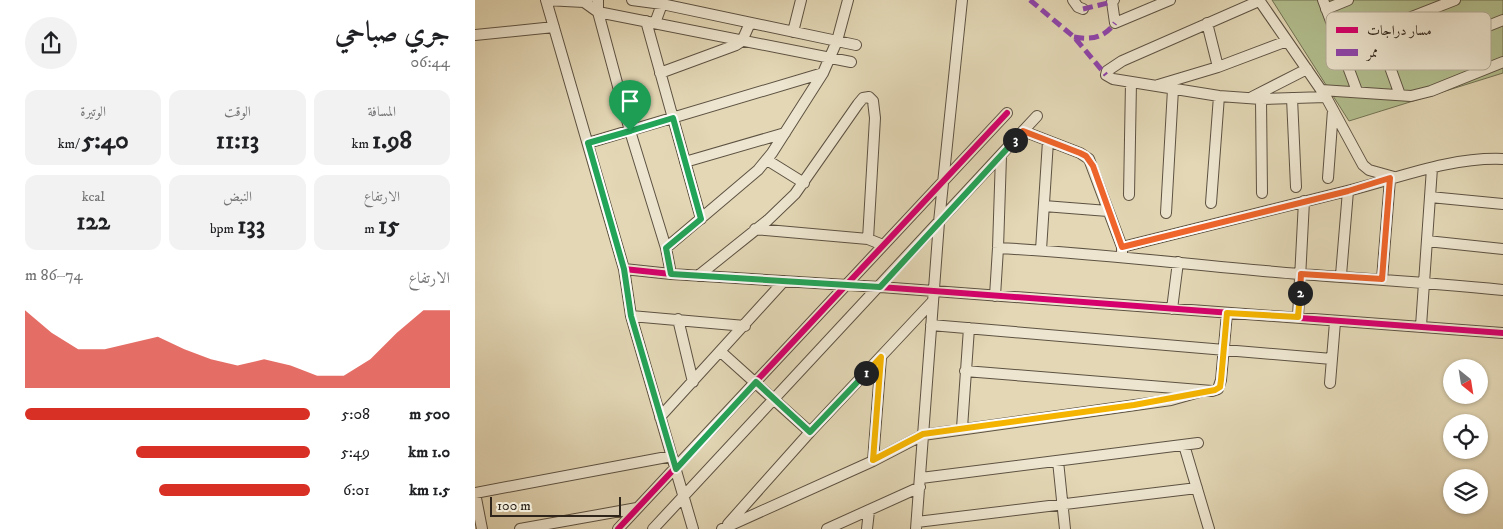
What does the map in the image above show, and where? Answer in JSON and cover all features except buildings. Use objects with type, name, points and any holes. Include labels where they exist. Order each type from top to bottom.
[{"type":"street","points":[[693,529],[631,316],[624,269],[546,0],[586,1],[598,12],[851,62]]},
{"type":"street","points":[[598,0],[598,12],[630,131],[666,248],[671,274]]},
{"type":"street","points":[[639,0],[856,45]]},
{"type":"street","points":[[793,32],[801,0]]},
{"type":"street","points":[[666,248],[767,160],[823,74],[837,41],[848,0]]},
{"type":"street","points":[[962,0],[942,184],[917,526],[1062,504],[1197,488]]},
{"type":"street","points":[[1073,0],[1078,7],[1083,9]]},
{"type":"street","points":[[1114,0],[1112,2],[1115,23],[1170,0]]},
{"type":"street","points":[[1392,178],[1369,170],[1363,165],[1333,109],[1323,94],[1307,69],[1259,0],[1122,61],[1107,71],[1106,75],[1113,79],[1219,96],[1256,99],[1292,98],[1323,94],[1357,91],[1400,95],[1421,94],[1482,70]]},
{"type":"street","points":[[1324,4],[1348,0]]},
{"type":"street","points":[[1425,12],[1455,0]]},
{"type":"street","points":[[662,4],[651,22],[660,73],[701,219]]},
{"type":"street","points":[[1491,25],[1503,20]]},
{"type":"street","points":[[660,73],[722,52],[742,41],[750,23]]},
{"type":"street","points":[[1207,23],[1218,68]]},
{"type":"street","points":[[475,35],[554,27]]},
{"type":"street","points":[[1156,86],[1218,68],[1287,41]]},
{"type":"street","points":[[1491,67],[1503,62]]},
{"type":"street","points":[[1256,99],[1307,69]]},
{"type":"street","points":[[1349,70],[1357,91]]},
{"type":"street","points":[[1391,70],[1400,95]]},
{"type":"street","points":[[588,143],[823,74]]},
{"type":"street","points":[[1129,195],[1131,82]]},
{"type":"street","points":[[1166,213],[1173,89]]},
{"type":"street","points":[[1211,203],[1219,96]]},
{"type":"street","points":[[698,276],[781,208],[804,182],[858,104],[866,97],[871,98],[875,108],[868,239]]},
{"type":"street","points":[[1292,98],[1296,187]]},
{"type":"street","points":[[1256,99],[1262,193]]},
{"type":"street","points":[[1327,178],[1333,109]]},
{"type":"street","points":[[618,529],[1007,113]]},
{"type":"street","points":[[653,529],[1037,116]]},
{"type":"street","points":[[1023,131],[1080,153],[1089,160],[1122,252]]},
{"type":"street","points":[[685,162],[785,134]]},
{"type":"street","points":[[1041,250],[1048,140]]},
{"type":"street","points":[[995,296],[999,248],[1001,156]]},
{"type":"street","points":[[1122,252],[1304,201],[1432,168],[1472,159],[1503,159]]},
{"type":"street","points":[[767,160],[804,182]]},
{"type":"street","points":[[1421,326],[1432,168]]},
{"type":"street","points":[[1382,279],[1392,178]]},
{"type":"street","points":[[1341,275],[1348,191]]},
{"type":"street","points":[[1430,197],[1503,204]]},
{"type":"street","points":[[1298,317],[1304,201]]},
{"type":"street","points":[[1043,206],[1108,211]]},
{"type":"street","points":[[755,229],[868,239],[883,245]]},
{"type":"street","points":[[1427,241],[1503,249]]},
{"type":"street","points":[[999,248],[1122,252],[1178,262],[1301,274],[1425,281],[1503,290]]},
{"type":"street","points":[[1172,309],[1178,262]]},
{"type":"street","points":[[624,269],[698,276],[880,287],[933,297],[995,296],[1503,333]]},
{"type":"street","points":[[661,417],[784,281]]},
{"type":"street","points":[[723,528],[881,357],[933,297]]},
{"type":"street","points":[[723,528],[873,460],[923,434],[1171,400],[1215,390],[1220,387],[1227,313]]},
{"type":"street","points":[[631,316],[745,326]]},
{"type":"street","points":[[678,319],[693,382]]},
{"type":"street","points":[[1330,383],[1335,322]]},
{"type":"street","points":[[931,325],[1223,348],[1332,359]]},
{"type":"street","points":[[962,428],[969,328]]},
{"type":"street","points":[[721,352],[810,432]]},
{"type":"street","points":[[873,460],[881,357]]},
{"type":"street","points":[[965,371],[1203,392]]},
{"type":"street","points":[[827,529],[869,511],[921,482],[1057,460],[1198,443]]},
{"type":"street","points":[[1184,445],[1209,529]]},
{"type":"street","points":[[482,529],[475,493],[671,456]]},
{"type":"street","points":[[1057,460],[1065,529]]},
{"type":"street","points":[[520,529],[637,508]]},
{"type":"street","points":[[867,529],[869,511]]},
{"type":"green space","points":[[1272,0],[1503,0],[1503,73],[1349,121]]},
{"type":"marked path","points":[[1030,0],[1074,37],[1106,75]]},
{"type":"marked path","points":[[1083,9],[1112,2]]},
{"type":"marked path","points":[[1074,37],[1097,37],[1106,32],[1115,23]]},
{"type":"cycle path","points":[[618,529],[1007,113]]},
{"type":"cycle path","points":[[624,269],[671,274],[880,287],[1503,333]]},
{"type":"route","points":[[673,118],[701,219],[666,248],[671,274],[880,287],[1023,131],[1086,156],[1093,166],[1122,247],[1348,191],[1390,178],[1382,279],[1301,274],[1298,317],[1227,313],[1220,387],[1212,391],[1171,400],[923,434],[873,460],[881,357],[810,432],[756,382],[676,469],[631,316],[624,269],[588,143],[630,131],[673,118]]}]
